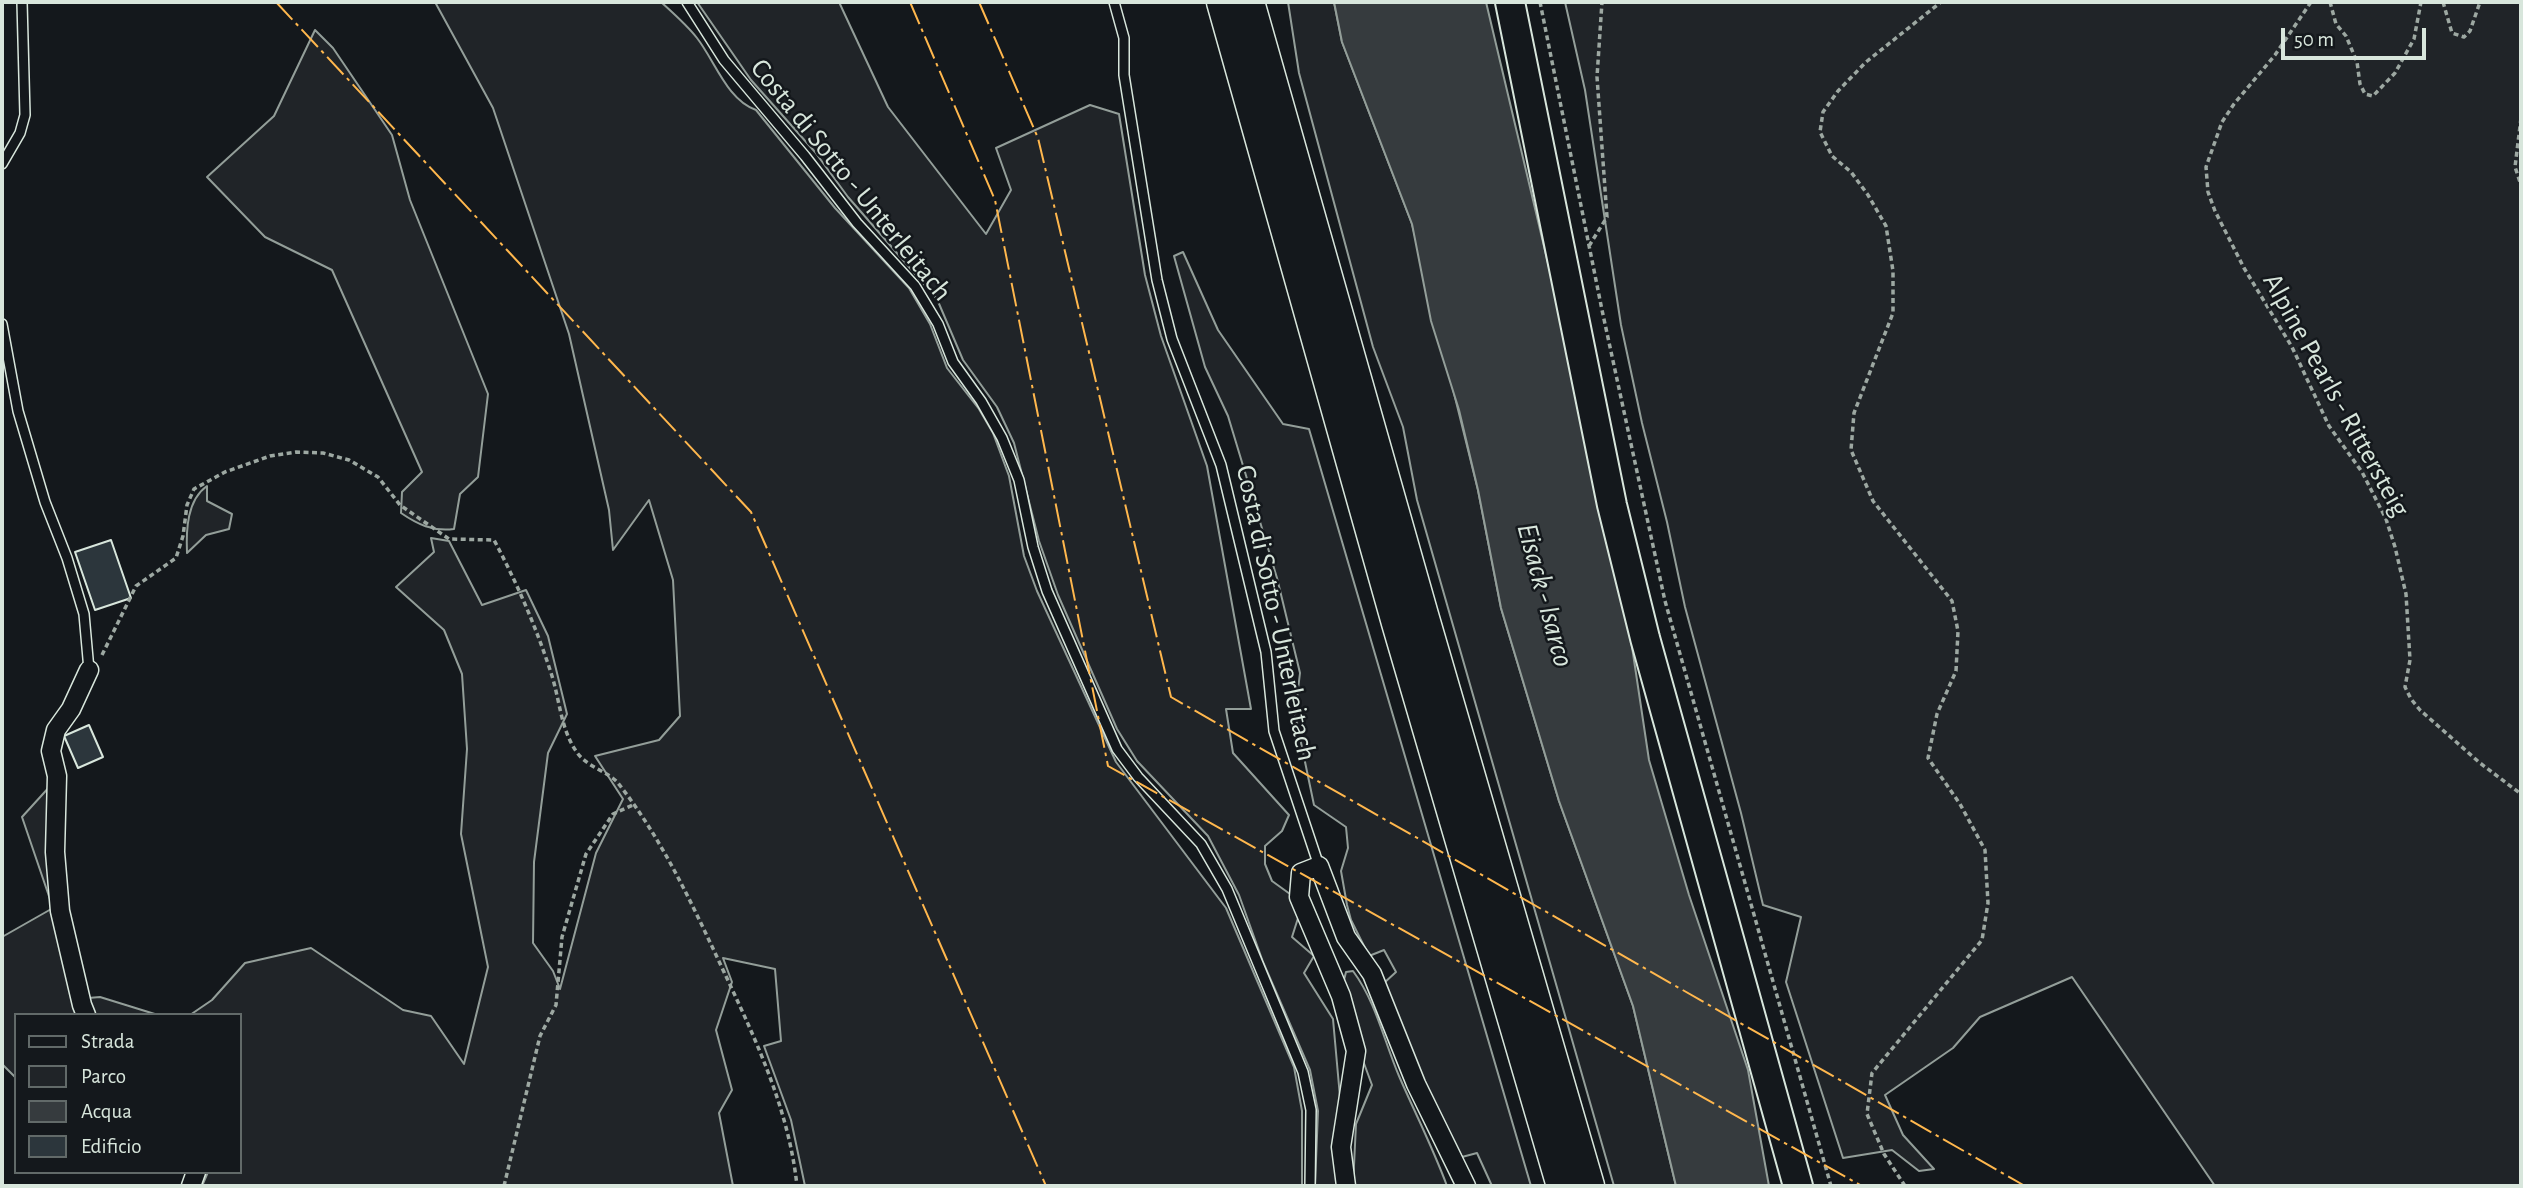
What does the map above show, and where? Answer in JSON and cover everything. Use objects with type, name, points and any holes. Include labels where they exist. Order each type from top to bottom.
[{"type":"highway","points":[[1223,2],[1398,623],[1563,1186]]},
{"type":"highway","points":[[1248,2],[1588,1186]]},
{"type":"main road","points":[[1510,2],[1612,505],[1645,638],[1798,1186]]},
{"type":"street","points":[[85,1013],[61,911],[55,852],[57,776],[51,751],[56,730],[71,709],[89,670]]},
{"type":"street","points":[[1346,1186],[1341,1147],[1356,1051],[1342,996],[1299,897],[1301,873],[1319,866],[1346,937],[1372,974],[1416,1084],[1466,1186]]},
{"type":"lane","points":[[2,164],[20,133],[25,115],[22,2]]},
{"type":"lane","name":"Costa di Sotto - Unterleitach","points":[[687,2],[724,60],[857,223],[915,286],[938,324],[953,362],[981,401],[1002,438],[1019,480],[1033,547],[1047,591],[1118,749],[1138,777],[1201,844],[1227,889],[1303,1072],[1311,1110],[1310,1186]]},
{"type":"lane","name":"Costa di Sotto - Unterleitach","points":[[1114,2],[1124,38],[1124,75],[1157,280],[1172,339],[1221,465],[1266,652],[1274,731],[1319,866]]},
{"type":"lane","points":[[2,324],[18,411],[45,502],[84,614],[89,670]]},
{"type":"path","points":[[1540,2],[1601,310],[1665,601],[1830,1186]]},
{"type":"path","points":[[1589,247],[1607,217],[1597,77],[1602,2]]},
{"type":"path","points":[[1905,1186],[1884,1154],[1867,1114],[1872,1073],[1982,940],[1988,903],[1985,850],[1960,804],[1928,758],[1937,714],[1956,671],[1958,631],[1952,601],[1873,501],[1851,450],[1854,413],[1893,313],[1893,271],[1886,226],[1851,172],[1832,156],[1820,132],[1824,113],[1838,91],[1866,62],[1941,2]]},
{"type":"path","name":"Alpine Pearls - Rittersteig","points":[[2311,2],[2275,55],[2222,122],[2206,167],[2208,192],[2244,268],[2292,347],[2329,426],[2362,472],[2386,519],[2406,594],[2410,660],[2405,687],[2411,699],[2480,763],[2521,794]]},
{"type":"path","points":[[2330,2],[2336,24],[2346,36],[2357,62],[2360,84],[2365,93],[2373,96],[2395,73],[2414,39],[2421,2]]},
{"type":"path","points":[[2443,2],[2452,33],[2464,37],[2470,31],[2480,2]]},
{"type":"path","points":[[2521,118],[2515,167],[2521,185]]},
{"type":"path","points":[[89,670],[106,650],[136,586],[176,558],[183,536],[187,505],[194,489],[225,472],[271,456],[296,452],[323,453],[349,460],[378,477],[400,505],[449,539],[494,540],[514,578],[552,676],[565,731],[577,754],[597,771],[615,779],[667,854],[745,1015],[787,1129],[797,1186]]},
{"type":"path","points":[[504,1186],[540,1036],[556,1005],[562,937],[586,854],[612,814],[633,805]]},
{"type":"green space","points":[[435,2],[661,2],[697,38],[729,89],[746,105],[756,110],[835,208],[909,288],[930,324],[947,368],[979,409],[993,433],[1009,476],[1024,556],[1037,591],[1116,762],[1226,908],[1294,1067],[1302,1111],[1302,1186],[805,1186],[791,1120],[764,1046],[781,1041],[775,969],[723,958],[732,982],[716,1030],[732,1090],[719,1113],[733,1186],[202,1186],[207,1174],[242,1174],[242,1013],[193,1013],[212,1000],[245,963],[311,948],[403,1010],[431,1016],[464,1064],[488,967],[461,834],[467,749],[462,674],[444,630],[396,587],[434,552],[431,538],[449,541],[482,605],[526,590],[548,636],[567,714],[548,753],[534,862],[533,943],[553,971],[560,989],[596,853],[623,799],[595,756],[659,740],[680,716],[673,580],[649,500],[613,550],[609,510],[569,334],[493,108]]},
{"type":"green space","points":[[697,2],[839,2],[888,107],[986,234],[1011,190],[996,148],[1090,105],[1119,114],[1145,275],[1161,336],[1207,466],[1251,709],[1226,709],[1233,753],[1289,815],[1282,831],[1265,846],[1265,864],[1272,881],[1290,894],[1299,915],[1292,937],[1314,956],[1304,973],[1333,1019],[1340,1097],[1336,1132],[1340,1186],[1315,1186],[1318,1111],[1310,1070],[1263,962],[1239,895],[1208,836],[1137,761],[1117,729],[1058,595],[1039,541],[1014,443],[997,407],[963,360],[937,299],[848,197],[815,152],[751,80]]},
{"type":"green space","points":[[1288,2],[1334,2],[1342,42],[1412,224],[1478,490],[1501,608],[1559,801],[1633,1006],[1676,1186],[1614,1186],[1417,500],[1403,427],[1373,347],[1299,73]]},
{"type":"green space","points":[[1565,2],[2521,2],[2521,1186],[2215,1186],[2072,977],[1980,1017],[1953,1048],[1885,1095],[1903,1135],[1934,1169],[1919,1171],[1892,1150],[1843,1158],[1786,982],[1801,917],[1763,905],[1685,607],[1621,325],[1585,90]]},
{"type":"green space","points":[[315,30],[333,48],[392,135],[410,200],[488,394],[478,477],[460,494],[454,529],[426,526],[401,513],[402,492],[422,472],[332,270],[265,237],[207,177],[274,116]]},
{"type":"green space","points":[[1183,252],[1218,330],[1283,424],[1309,429],[1531,1186],[1492,1186],[1477,1153],[1462,1157],[1435,1107],[1384,983],[1396,972],[1384,950],[1369,956],[1351,920],[1341,871],[1348,848],[1346,827],[1314,805],[1295,714],[1300,673],[1277,578],[1228,416],[1205,367],[1174,256]]},
{"type":"green space","points":[[207,486],[207,501],[232,514],[229,529],[206,535],[187,553],[189,516],[195,499]]},
{"type":"green space","points":[[52,784],[82,1013],[14,1013],[14,1076],[2,1064],[2,937],[53,908],[22,817]]},
{"type":"green space","points":[[1353,971],[1374,1009],[1399,1076],[1447,1186],[1353,1186],[1356,1124],[1372,1085],[1362,1058],[1343,984],[1346,972]]},
{"type":"green space","points":[[100,997],[152,1013],[94,1013],[88,998]]},
{"type":"water","name":"Eisack - Isarco","points":[[1334,2],[1486,2],[1571,360],[1628,620],[1649,760],[1689,895],[1748,1070],[1769,1186],[1676,1186],[1633,1006],[1559,801],[1501,608],[1478,490],[1459,410],[1431,321],[1412,224],[1342,42]]},
{"type":"building","points":[[111,540],[131,598],[95,610],[75,552]]},
{"type":"building","points":[[89,725],[103,757],[78,768],[64,736]]},
{"type":"power","points":[[276,2],[751,512],[1046,1186]]},
{"type":"power","points":[[910,2],[995,200],[1108,766],[1862,1186]]},
{"type":"power","points":[[979,2],[1038,138],[1171,697],[2025,1186]]}]
